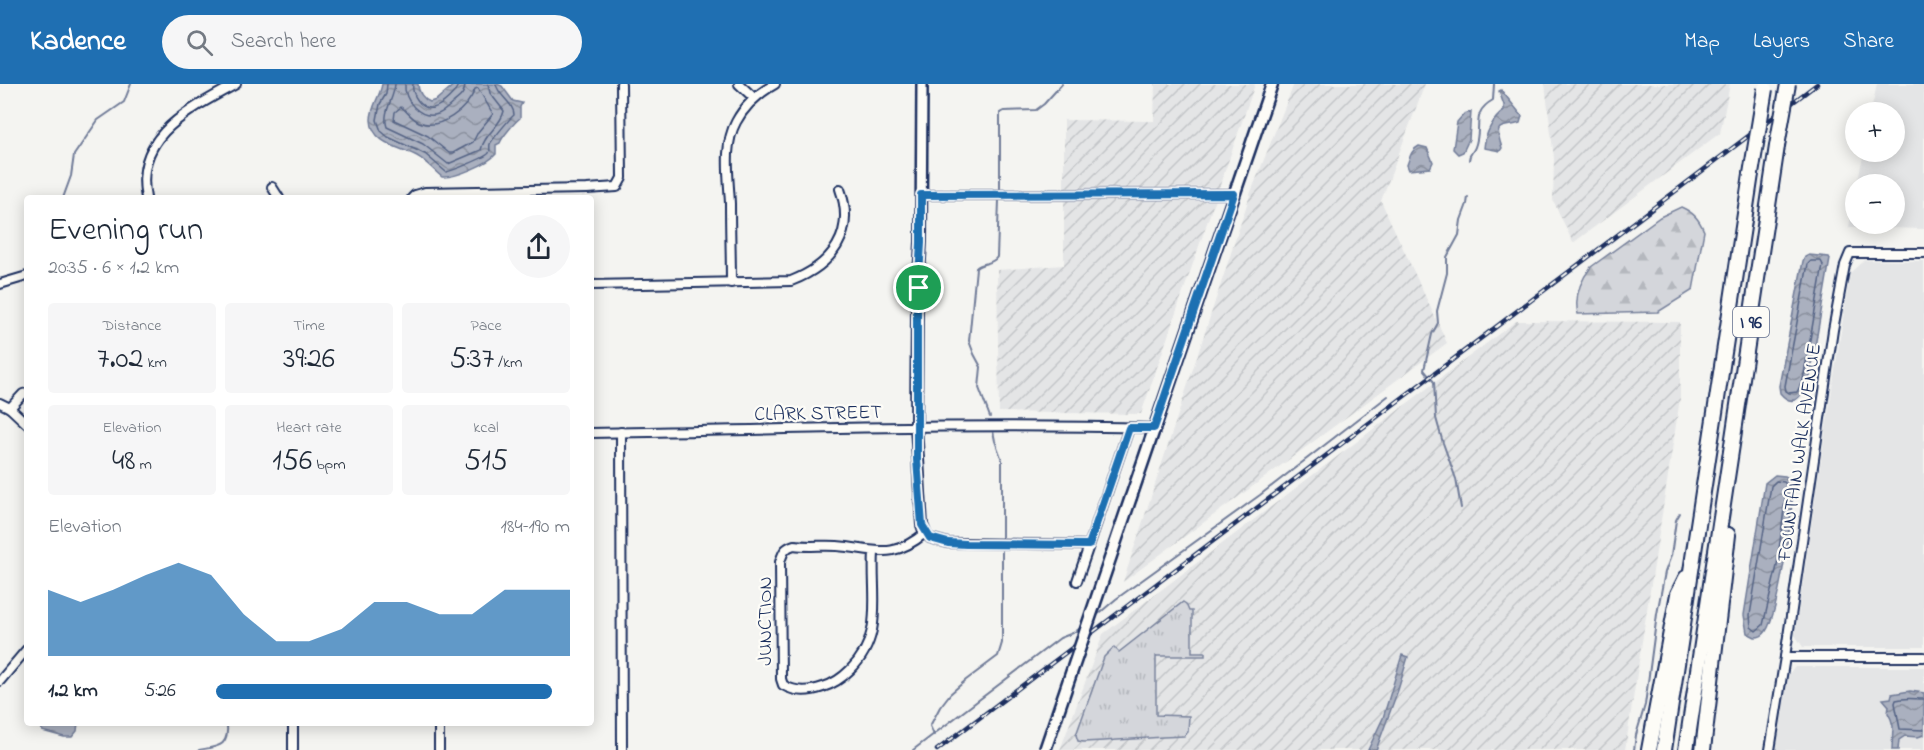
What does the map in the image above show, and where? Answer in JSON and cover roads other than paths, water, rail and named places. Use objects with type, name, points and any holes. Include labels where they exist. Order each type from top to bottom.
[{"type":"highway","name":"I 96","points":[[1686,750],[1736,426],[1766,211],[1788,84]]},
{"type":"highway","name":"I 96","points":[[1664,750],[1766,86]]},
{"type":"highway","points":[[1703,750],[1738,455],[1736,426]]},
{"type":"highway","points":[[1649,750],[1678,594],[1691,568]]},
{"type":"main road","points":[[1045,750],[1272,84]]},
{"type":"street","points":[[145,195],[145,167],[153,146],[167,127],[192,109],[236,84]]},
{"type":"street","points":[[417,195],[425,192],[614,188],[620,184],[622,178],[621,84]]},
{"type":"street","points":[[739,84],[754,98]]},
{"type":"street","points":[[731,283],[729,149],[736,122],[754,98],[775,84]]},
{"type":"street","points":[[922,84],[916,426],[922,525],[930,538],[948,543],[1089,545]]},
{"type":"street","points":[[272,187],[277,195]]},
{"type":"street","points":[[594,285],[791,281],[814,270],[825,262],[833,251],[843,232],[846,214],[845,202],[840,189]]},
{"type":"street","points":[[921,195],[1234,194]]},
{"type":"street","name":"FOUNTAIN WALK AVENUE","points":[[1770,750],[1833,330],[1845,265],[1850,253],[1924,254]]},
{"type":"street","points":[[0,284],[24,277]]},
{"type":"street","points":[[10,408],[24,394]]},
{"type":"street","points":[[0,403],[10,408],[24,421]]},
{"type":"street","name":"CLARK STREET","points":[[594,433],[916,426],[1154,428]]},
{"type":"street","points":[[1077,581],[1129,428]]},
{"type":"street","points":[[621,432],[622,750]]},
{"type":"street","points":[[874,552],[904,548],[925,533]]},
{"type":"street","name":"JUNCTION","points":[[794,545],[837,546],[874,552],[873,631],[867,647],[856,664],[830,685],[807,691],[795,690],[783,685],[781,679],[780,562],[783,551],[794,545]]},
{"type":"street","points":[[0,681],[24,653]]},
{"type":"street","points":[[1785,657],[1924,657]]},
{"type":"street","points":[[293,726],[293,750]]},
{"type":"street","points":[[439,726],[439,750]]},
{"type":"water","points":[[382,84],[418,84],[421,95],[430,102],[436,100],[455,84],[497,84],[502,86],[513,101],[522,103],[520,118],[496,145],[496,154],[492,158],[463,173],[442,177],[420,158],[388,144],[376,134],[371,115]]},
{"type":"water","points":[[1501,90],[1522,116],[1520,123],[1500,128],[1498,134],[1502,148],[1500,151],[1484,148],[1490,127],[1504,111],[1499,91]]},
{"type":"water","points":[[1471,112],[1469,139],[1463,152],[1458,154],[1453,149],[1457,122],[1464,114]]},
{"type":"water","points":[[1419,146],[1427,148],[1433,162],[1430,168],[1409,170],[1407,165],[1410,157]]},
{"type":"water","points":[[1809,255],[1830,259],[1809,382],[1798,398],[1790,400],[1780,393],[1779,386],[1803,261]]},
{"type":"water","points":[[1775,475],[1785,476],[1792,480],[1789,532],[1781,581],[1771,620],[1764,634],[1755,637],[1747,633],[1744,615],[1765,483]]},
{"type":"water","points":[[1402,655],[1408,657],[1398,690],[1376,750],[1368,750],[1383,718]]},
{"type":"water","points":[[1910,691],[1924,693],[1924,735],[1905,736],[1899,740],[1898,750],[1892,750],[1893,726],[1888,713],[1889,706],[1883,699],[1891,698],[1892,694]]},
{"type":"water","points":[[41,726],[78,726],[72,737],[42,731]]},
{"type":"waterway","points":[[64,195],[71,176],[74,155],[98,120],[124,102],[131,84]]},
{"type":"waterway","points":[[1000,189],[1000,113],[1036,110],[1062,84]]},
{"type":"waterway","points":[[1469,160],[1477,139],[1479,115],[1493,100],[1494,84]]},
{"type":"waterway","points":[[1461,508],[1456,479],[1436,418],[1434,382],[1424,370],[1432,334],[1438,323],[1437,311],[1447,273],[1447,257],[1459,235],[1468,197]]},
{"type":"waterway","points":[[990,417],[979,388],[981,367],[969,341],[976,268],[997,257],[999,200]]},
{"type":"waterway","points":[[1096,616],[1116,599],[1260,495],[1388,396]]},
{"type":"waterway","points":[[993,431],[1002,460],[1002,539]]},
{"type":"waterway","points":[[1634,750],[1645,705],[1665,572],[1671,556],[1676,520],[1680,513]]},
{"type":"waterway","points":[[934,735],[930,726],[950,694],[998,656],[1002,643],[1002,547]]},
{"type":"waterway","points":[[913,750],[1060,638],[1082,627]]},
{"type":"waterway","points":[[199,750],[221,744],[226,737],[227,726]]},
{"type":"railway","points":[[937,750],[1817,84]]}]
